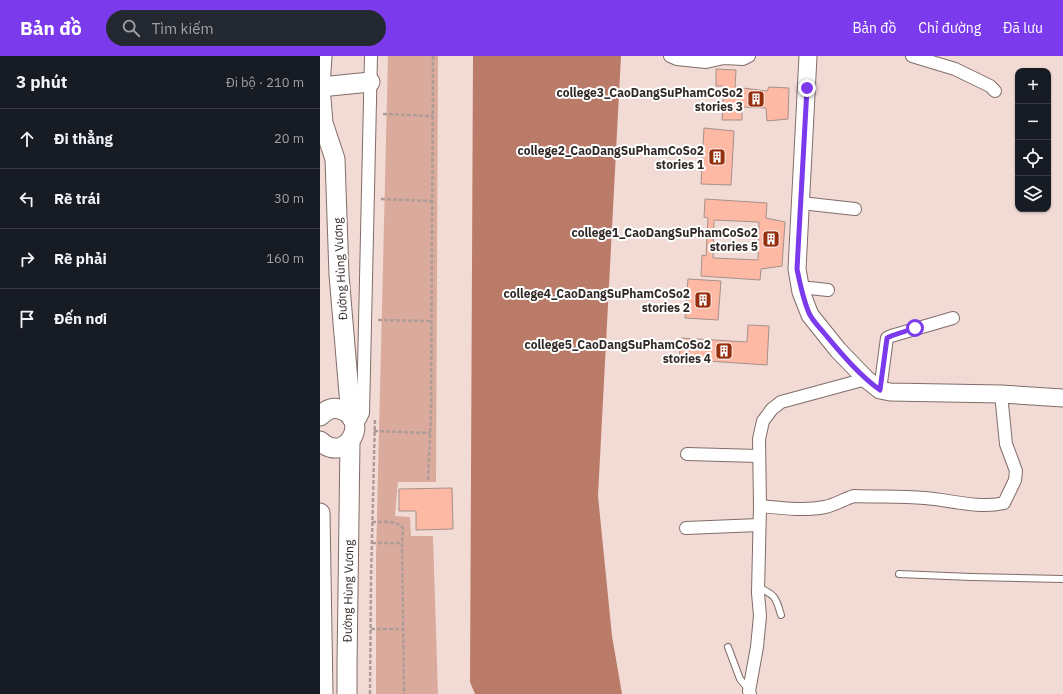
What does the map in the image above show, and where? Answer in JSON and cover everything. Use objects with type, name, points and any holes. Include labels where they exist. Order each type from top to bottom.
[{"type":"main road","name":"Đường Hùng Vương","points":[[322,56],[320,87],[321,128],[335,159],[339,275],[352,428],[346,666],[347,694]]},
{"type":"main road","points":[[320,87],[370,82]]},
{"type":"main road","points":[[320,416],[323,412],[330,409],[346,411],[352,428],[345,445],[338,448],[331,448],[324,445],[320,441]]},
{"type":"main road","points":[[320,513],[323,694]]},
{"type":"street","points":[[352,428],[363,413],[371,56]]},
{"type":"street","points":[[670,56],[677,59],[706,62],[724,58],[743,59],[749,56]]},
{"type":"street","points":[[808,56],[797,269],[801,292],[810,315],[838,350],[866,379],[880,390],[890,392],[1001,394],[1063,398]]},
{"type":"street","points":[[912,56],[955,69],[990,86],[995,91]]},
{"type":"street","points":[[801,203],[855,209]]},
{"type":"street","points":[[800,287],[828,290]]},
{"type":"street","points":[[880,390],[887,338],[953,318]]},
{"type":"street","points":[[750,692],[760,616],[758,588],[760,506],[758,439],[763,421],[772,409],[782,402],[866,379]]},
{"type":"street","points":[[760,506],[811,509],[827,507],[854,496],[924,498],[984,505],[995,505],[1004,502],[1015,480],[1016,471],[1006,444],[1001,394]]},
{"type":"street","points":[[687,454],[758,456]]},
{"type":"street","points":[[686,528],[759,525]]},
{"type":"lane","points":[[899,574],[1063,579]]},
{"type":"lane","points":[[758,588],[772,595],[778,602],[781,615]]},
{"type":"lane","points":[[728,647],[740,679],[750,692]]},
{"type":"path","points":[[428,480],[432,320],[433,56]]},
{"type":"path","points":[[383,114],[432,116]]},
{"type":"path","points":[[381,199],[432,201]]},
{"type":"path","points":[[378,320],[432,320]]},
{"type":"path","points":[[374,431],[430,433]]},
{"type":"path","points":[[372,522],[395,523],[400,524],[404,528],[402,543],[404,694]]},
{"type":"path","points":[[372,543],[402,543]]},
{"type":"path","points":[[371,629],[404,629]]},
{"type":"shaded area","points":[[388,56],[438,56],[436,482],[398,482],[395,516],[410,517],[411,536],[433,536],[438,694],[376,694],[376,557]]},
{"type":"shaded area","points":[[473,56],[621,56],[598,496],[612,636],[622,694],[475,694],[470,682]]},
{"type":"building","name":"college3_CaoDangSuPhamCoSo2 stories 3","points":[[716,69],[736,70],[735,87],[767,91],[769,87],[789,88],[788,119],[767,121],[766,108],[742,107],[742,120],[722,120],[724,86],[716,86]]},
{"type":"building","name":"college2_CaoDangSuPhamCoSo2 stories 1","points":[[704,128],[734,131],[731,185],[701,184]]},
{"type":"building","name":"college1_CaoDangSuPhamCoSo2 stories 5","points":[[705,199],[767,203],[766,218],[785,222],[782,266],[761,269],[760,280],[701,276],[702,255],[706,256],[708,218],[704,217]],"holes":[[[714,220],[759,222],[758,260],[713,258]]]},
{"type":"building","name":"college4_CaoDangSuPhamCoSo2 stories 2","points":[[688,279],[721,281],[718,320],[685,318]]},
{"type":"building","name":"college5_CaoDangSuPhamCoSo2 stories 4","points":[[748,325],[769,326],[767,365],[679,359],[681,338],[747,342]]},
{"type":"building","points":[[452,488],[453,529],[416,530],[416,511],[399,511],[399,489]]},
{"type":"place","name":"college3_CaoDangSuPhamCoSo2 stories 3","points":[[756,99]]},
{"type":"place","name":"college2_CaoDangSuPhamCoSo2 stories 1","points":[[717,157]]},
{"type":"place","name":"college1_CaoDangSuPhamCoSo2 stories 5","points":[[771,239]]},
{"type":"place","name":"college4_CaoDangSuPhamCoSo2 stories 2","points":[[703,300]]},
{"type":"place","name":"college5_CaoDangSuPhamCoSo2 stories 4","points":[[724,351]]},
{"type":"route","points":[[807,88],[797,269],[801,292],[810,315],[856,370],[880,390],[887,338],[915,328]]}]
